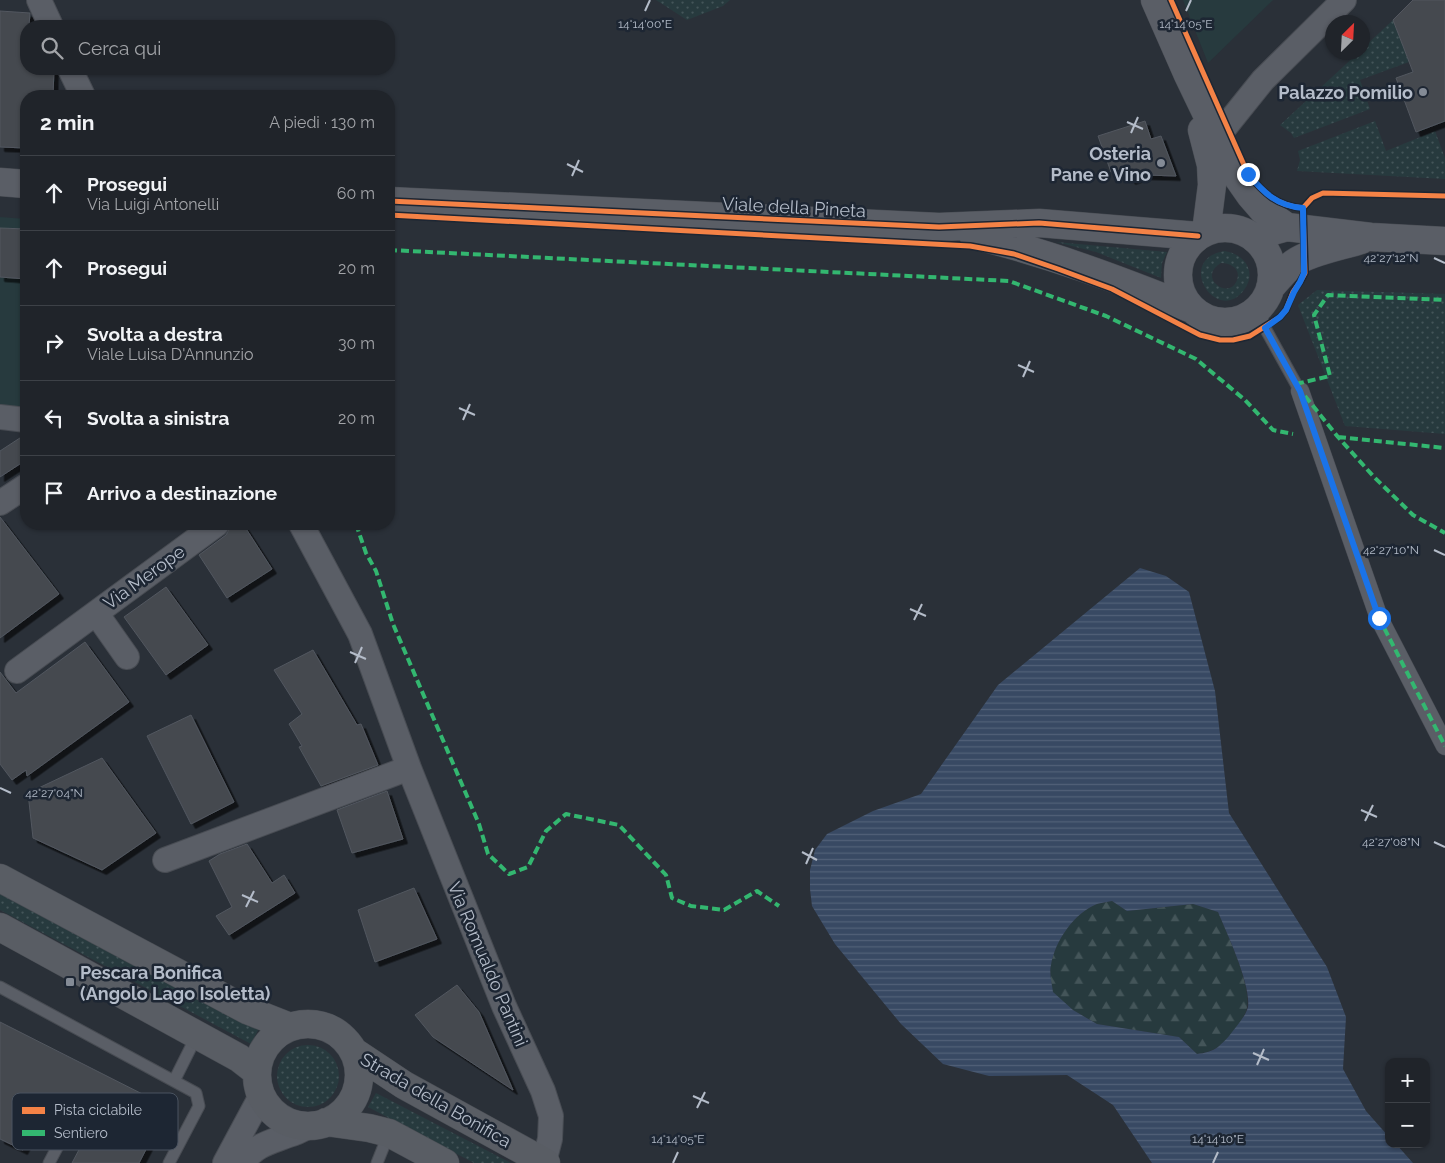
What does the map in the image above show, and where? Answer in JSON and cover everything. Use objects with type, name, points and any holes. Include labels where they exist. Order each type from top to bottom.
[{"type":"main road","points":[[0,878],[247,1010],[290,1027]]},
{"type":"main road","points":[[0,927],[239,1058],[259,1084],[270,1108],[281,1118],[296,1124],[369,1128],[389,1133],[445,1163]]},
{"type":"main road","points":[[259,1084],[263,1049],[275,1036],[290,1027],[301,1024],[326,1027],[346,1041],[353,1051],[359,1075],[355,1093],[346,1108],[336,1116],[318,1124]]},
{"type":"main road","name":"Strada della Bonifica","points":[[353,1051],[404,1085],[545,1162]]},
{"type":"street","points":[[40,0],[48,20]]},
{"type":"street","points":[[1155,0],[1188,75],[1236,175],[1263,210],[1287,227]]},
{"type":"street","points":[[1218,136],[1263,80],[1344,0]]},
{"type":"street","points":[[73,75],[80,90]]},
{"type":"street","points":[[1188,75],[1211,165],[1211,199],[1202,234]]},
{"type":"street","points":[[1236,175],[1246,234]]},
{"type":"street","points":[[0,182],[20,184]]},
{"type":"street","name":"Viale della Pineta","points":[[395,201],[940,228],[1039,223],[1202,234]]},
{"type":"street","points":[[1246,234],[1287,227],[1372,237],[1445,241]]},
{"type":"street","name":"Viale della Pineta","points":[[940,228],[1023,247],[1120,280],[1192,309]]},
{"type":"street","points":[[1264,298],[1272,277],[1271,265],[1267,254],[1260,244],[1246,234],[1229,228],[1202,234],[1188,246],[1181,258],[1178,271],[1179,285],[1184,298],[1192,309],[1205,317],[1219,321],[1233,321],[1247,316],[1264,298],[1285,271],[1304,257],[1372,237]]},
{"type":"street","points":[[1300,391],[1379,618],[1445,746]]},
{"type":"street","points":[[0,417],[20,419]]},
{"type":"street","points":[[0,503],[20,490]]},
{"type":"street","name":"Via Merope","points":[[17,671],[209,530]]},
{"type":"street","name":"Via Romualdo Pantini","points":[[304,530],[360,634],[409,768],[504,1006],[543,1091],[551,1116],[550,1138],[545,1162]]},
{"type":"street","name":"Via Merope","points":[[96,613],[127,656]]},
{"type":"street","points":[[164,860],[409,768]]},
{"type":"street","points":[[225,1163],[259,1084]]},
{"type":"street","points":[[243,1163],[260,1145],[318,1124]]},
{"type":"lane","points":[[1264,298],[1265,328],[1300,391]]},
{"type":"lane","points":[[0,987],[196,1093],[199,1106],[178,1146]]},
{"type":"lane","points":[[174,1081],[197,1035]]},
{"type":"lane","points":[[377,1163],[389,1133]]},
{"type":"lane","points":[[49,1163],[56,1150]]},
{"type":"lane","points":[[169,1163],[176,1150]]},
{"type":"green space","points":[[656,0],[730,0],[723,6],[687,20]]},
{"type":"green space","points":[[1183,0],[1273,0],[1208,63]]},
{"type":"green space","points":[[1393,20],[1409,62],[1360,80],[1370,109],[1294,138],[1291,133],[1280,125],[1350,60],[1370,60],[1370,41]]},
{"type":"green space","points":[[1375,121],[1386,151],[1435,131],[1445,158],[1445,179],[1297,171],[1300,160],[1298,151]]},
{"type":"green space","points":[[0,217],[20,219],[20,408],[0,407]]},
{"type":"green space","points":[[1056,242],[1167,252],[1162,263],[1161,278],[1096,252]]},
{"type":"green space","points":[[1224,251],[1231,252],[1246,264],[1249,270],[1248,283],[1244,290],[1233,299],[1222,300],[1213,296],[1205,287],[1201,277],[1202,266],[1209,257]],"holes":[[[1221,263],[1232,265],[1238,273],[1237,280],[1233,286],[1228,288],[1222,288],[1217,285],[1213,281],[1212,275],[1214,269]]]},
{"type":"green space","points":[[1317,290],[1445,294],[1445,434],[1345,426],[1298,305]]},
{"type":"green space","points":[[0,890],[259,1028],[251,1044],[0,910]]},
{"type":"green space","points":[[1112,901],[1127,911],[1193,904],[1218,912],[1242,973],[1247,1007],[1241,1021],[1217,1048],[1197,1054],[1179,1037],[1097,1024],[1073,1010],[1052,992],[1051,964],[1061,937],[1073,921],[1089,908]]},
{"type":"green space","points":[[302,1045],[314,1045],[330,1054],[337,1064],[339,1076],[337,1088],[330,1098],[314,1107],[302,1107],[291,1102],[282,1093],[277,1082],[277,1070],[282,1059],[291,1050]]},
{"type":"green space","points":[[376,1093],[511,1163],[474,1163],[368,1107]]},
{"type":"water","points":[[1140,568],[1166,576],[1189,592],[1215,691],[1229,813],[1327,967],[1346,1017],[1343,1069],[1366,1111],[1385,1132],[1385,1148],[1400,1148],[1413,1163],[1152,1163],[1113,1105],[1067,1075],[989,1076],[943,1064],[901,1024],[835,944],[812,906],[810,889],[810,870],[815,850],[827,834],[873,811],[921,794],[998,685]],"holes":[[[1112,901],[1127,911],[1193,904],[1218,912],[1242,973],[1248,997],[1248,1007],[1245,1014],[1237,1026],[1215,1049],[1197,1054],[1179,1037],[1097,1024],[1073,1010],[1053,992],[1050,971],[1053,956],[1067,929],[1073,921],[1089,908]]]},
{"type":"building","name":"Palazzo Pomilio","points":[[1413,0],[1445,0],[1445,121],[1416,132],[1396,78],[1413,72],[1393,20]]},
{"type":"building","points":[[0,11],[30,13],[29,20],[20,20],[20,75],[54,75],[53,90],[20,90],[20,148],[0,147]]},
{"type":"building","points":[[1145,121],[1151,139],[1161,136],[1176,176],[1145,175],[1131,180],[1124,168],[1111,172],[1098,136]]},
{"type":"building","points":[[0,228],[20,229],[20,279],[0,277]]},
{"type":"building","points":[[20,438],[20,464],[0,477],[0,451]]},
{"type":"building","points":[[0,517],[59,594],[0,638]]},
{"type":"building","points":[[229,530],[247,530],[272,569],[227,598],[199,555],[226,535]]},
{"type":"building","points":[[166,587],[208,645],[166,675],[124,617]]},
{"type":"building","points":[[85,642],[129,702],[27,776],[26,770],[12,780],[0,764],[0,672],[16,693]]},
{"type":"building","points":[[313,650],[357,725],[361,724],[378,765],[321,786],[299,747],[302,746],[289,724],[302,714],[274,670]]},
{"type":"building","points":[[191,715],[234,802],[191,824],[147,736]]},
{"type":"building","points":[[102,758],[156,833],[102,870],[33,838],[28,793]]},
{"type":"building","points":[[387,791],[403,839],[352,853],[337,810]]},
{"type":"building","points":[[247,844],[272,883],[284,875],[295,893],[229,935],[216,916],[232,907],[209,861],[220,854]]},
{"type":"building","points":[[414,888],[437,939],[375,962],[358,910]]},
{"type":"building","points":[[457,985],[479,1012],[513,1090],[433,1037],[415,1015]]},
{"type":"building","points":[[0,1022],[140,1093],[12,1093],[12,1145],[0,1139]]},
{"type":"building","points":[[79,1150],[146,1150],[139,1163],[72,1163]]},
{"type":"marked path","points":[[395,250],[1009,281],[1106,316],[1196,359],[1245,400],[1273,430],[1293,434]]},
{"type":"marked path","points":[[1296,384],[1330,376],[1314,315],[1328,295],[1445,300]]},
{"type":"marked path","points":[[1300,391],[1379,618],[1445,746]]},
{"type":"marked path","points":[[1305,396],[1374,477],[1413,515],[1445,533]]},
{"type":"marked path","points":[[1338,437],[1445,448]]},
{"type":"marked path","points":[[358,530],[366,553],[376,571],[393,624],[479,824],[488,854],[509,874],[528,867],[546,831],[566,814],[619,825],[666,875],[672,898],[691,906],[724,910],[757,891],[779,906]]},
{"type":"cycle path","points":[[1171,0],[1248,174],[1260,187],[1278,201],[1286,205],[1303,208]]},
{"type":"cycle path","points":[[395,215],[970,246],[1014,254],[1058,269],[1112,289],[1200,335],[1220,340],[1233,340],[1250,336],[1280,317],[1286,310],[1293,292],[1305,273],[1303,208],[1312,198],[1323,193],[1445,196]]},
{"type":"cycle path","points":[[395,201],[939,227],[1039,223],[1198,236]]},
{"type":"place","name":"Palazzo Pomilio","points":[[1423,92]]},
{"type":"place","name":"Osteria Pane e Vino","points":[[1161,163]]},
{"type":"place","name":"Pescara Bonifica (Angolo Lago Isoletta)","points":[[70,982]]},
{"type":"route","points":[[1248,174],[1262,192],[1270,198],[1287,205],[1303,208],[1304,273],[1286,310],[1265,328],[1300,391],[1379,618]]}]
